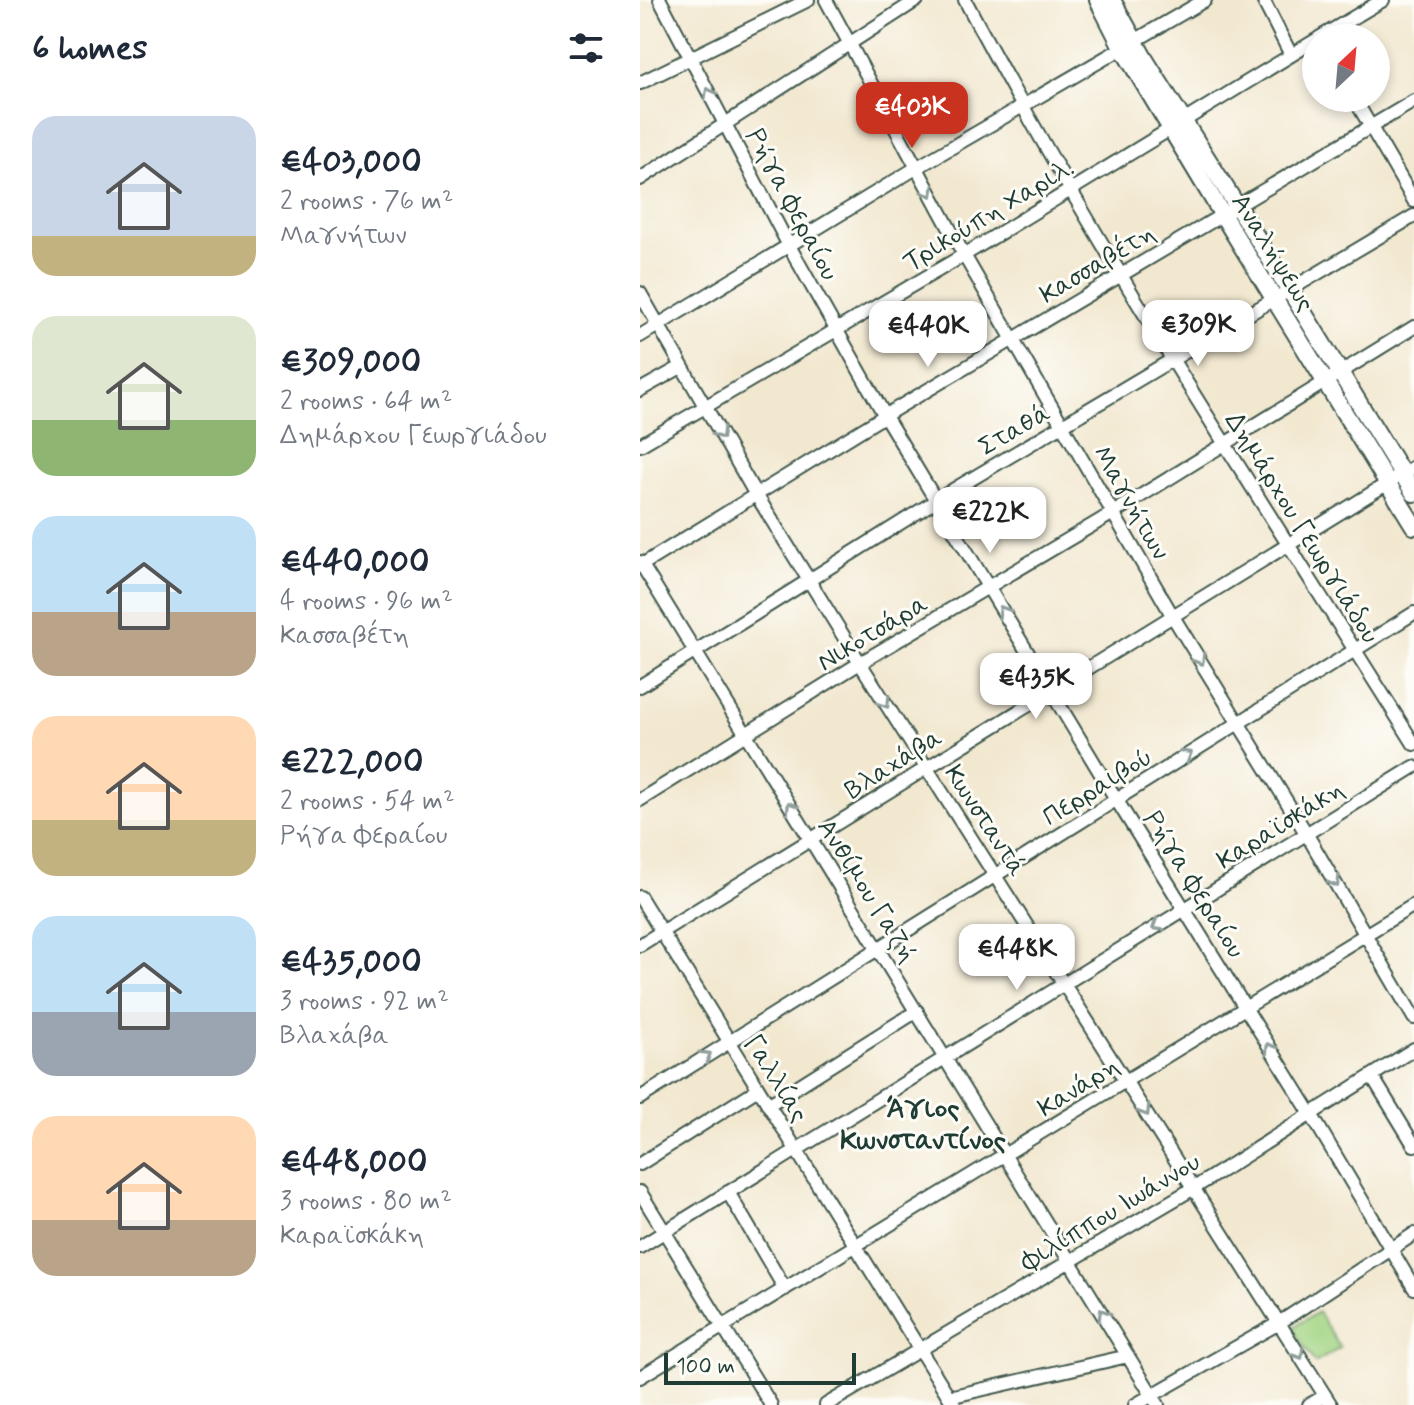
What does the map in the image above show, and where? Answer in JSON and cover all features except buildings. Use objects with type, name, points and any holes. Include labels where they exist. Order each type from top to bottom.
[{"type":"main road","name":"Αναλήψεως","points":[[1098,0],[1333,376],[1414,493]]},
{"type":"main road","name":"Αναλήψεως","points":[[1112,0],[1128,45]]},
{"type":"main road","name":"Αναλήψεως","points":[[1401,475],[1414,526]]},
{"type":"street","name":"Ρήγα Φεραίου","points":[[660,0],[788,244],[885,416],[1414,1288]]},
{"type":"street","points":[[640,83],[808,0]]},
{"type":"street","name":"Μαγνήτων","points":[[826,0],[964,255],[1113,513],[1414,1018]]},
{"type":"street","points":[[640,179],[917,0]]},
{"type":"street","name":"Δημάρχου Γεωργιάδου","points":[[965,0],[1069,191],[1119,275],[1414,744]]},
{"type":"street","points":[[640,336],[788,244],[1205,0]]},
{"type":"street","points":[[1263,0],[1291,55]]},
{"type":"street","name":"Τρικούπη Χαριλ.","points":[[1343,24],[1383,0]]},
{"type":"street","name":"Τρικούπη Χαριλ.","points":[[640,445],[964,255],[1302,48]]},
{"type":"street","name":"Κασσαβέτη","points":[[641,564],[1414,101]]},
{"type":"street","points":[[1362,112],[1414,201]]},
{"type":"street","name":"Σταθά","points":[[640,686],[936,500],[1414,216]]},
{"type":"street","name":"Κωνσταντά","points":[[640,293],[704,407],[860,663],[1328,1400]]},
{"type":"street","name":"Νικοτσάρα","points":[[640,800],[1414,327]]},
{"type":"street","points":[[640,390],[681,367]]},
{"type":"street","name":"Βλαχάβα","points":[[640,945],[1401,475]]},
{"type":"street","name":"Ανθίμου Γαζή","points":[[641,564],[1155,1400]]},
{"type":"street","name":"Περραιβού","points":[[640,1098],[1414,613]]},
{"type":"street","name":"Καραϊσκάκη","points":[[640,1247],[1414,767]]},
{"type":"street","name":"Γαλλίας","points":[[640,897],[952,1401]]},
{"type":"street","name":"Κανάρη","points":[[640,1377],[1414,905]]},
{"type":"street","points":[[768,1105],[917,1011]]},
{"type":"street","name":"Φιλίππου Ιωάννου","points":[[826,1405],[1194,1188],[1414,1049]]},
{"type":"street","points":[[1372,1076],[1414,1145]]},
{"type":"street","points":[[640,1164],[758,1089]]},
{"type":"street","points":[[640,1192],[771,1405]]},
{"type":"street","points":[[728,1192],[785,1289]]},
{"type":"street","points":[[1135,1405],[1155,1400],[1414,1234]]},
{"type":"street","points":[[952,1401],[1128,1356]]},
{"type":"street","points":[[1309,1405],[1328,1400]]},
{"type":"green space","points":[[1318,1312],[1340,1348],[1315,1363],[1292,1328]]},
{"type":"district","name":"Άγιος Κωνσταντίνος","points":[[923,1123]]}]
